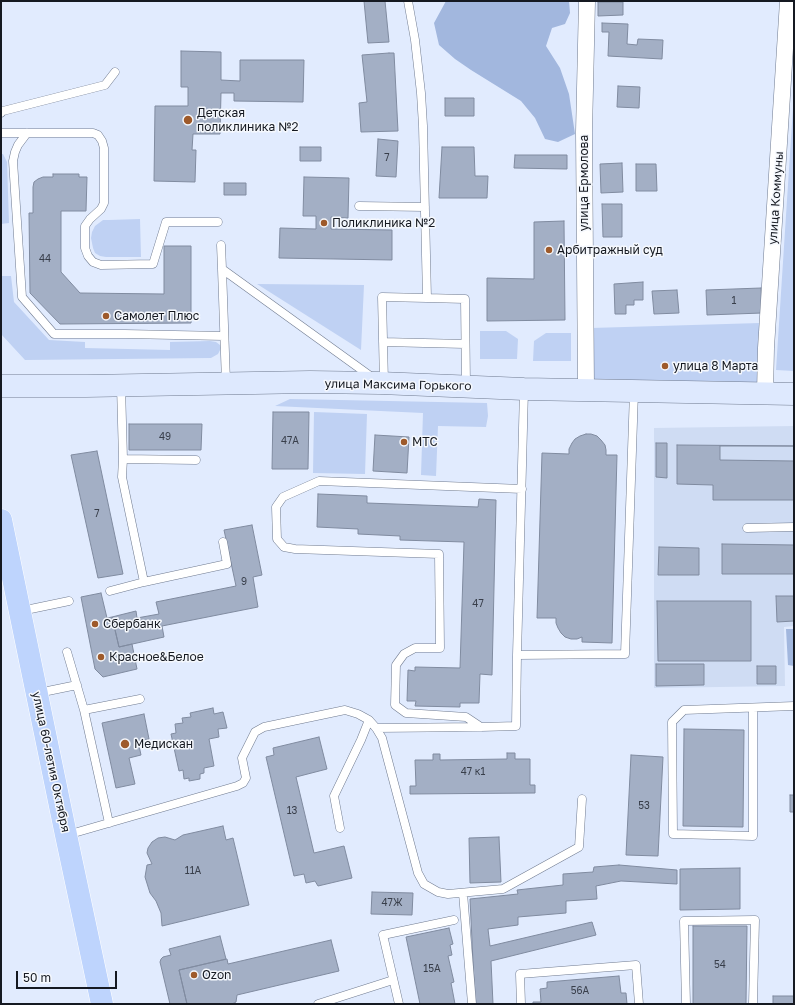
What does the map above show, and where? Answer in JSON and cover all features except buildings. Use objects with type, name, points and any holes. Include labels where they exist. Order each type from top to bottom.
[{"type":"main road","name":"улица Максима Горького","points":[[1,386],[310,382],[382,383],[524,389],[794,394]]},
{"type":"main road","name":"улица 60-летия Октября","points":[[1,520],[102,1004]]},
{"type":"street","name":"улица Ермолова","points":[[586,390],[584,132],[587,1]]},
{"type":"street","name":"улица Коммуны","points":[[765,394],[766,348],[790,11]]},
{"type":"lane","points":[[408,1],[422,93],[427,298]]},
{"type":"lane","points":[[1,113],[3,111],[104,85],[115,72]]},
{"type":"lane","points":[[1,133],[93,132],[102,140],[104,148],[104,204],[102,210],[90,219],[86,226],[85,248],[88,256],[93,262],[101,265],[153,264],[166,222],[218,222]]},
{"type":"lane","points":[[27,133],[18,145],[13,161],[22,297],[54,334],[224,336]]},
{"type":"lane","points":[[359,206],[425,207]]},
{"type":"lane","points":[[221,245],[226,383]]},
{"type":"lane","points":[[222,269],[382,383]]},
{"type":"lane","points":[[382,383],[382,297],[465,299],[466,386]]},
{"type":"lane","points":[[383,342],[465,344]]},
{"type":"lane","points":[[121,385],[122,476],[144,582]]},
{"type":"lane","points":[[376,728],[481,728],[516,726],[524,389]]},
{"type":"lane","points":[[517,654],[625,654],[634,391]]},
{"type":"lane","points":[[123,459],[196,460]]},
{"type":"lane","points":[[481,728],[466,717],[406,713],[395,705],[396,666],[404,654],[415,648],[440,648],[439,554],[295,549],[284,547],[277,539],[276,507],[283,497],[319,481],[522,489]]},
{"type":"lane","points":[[747,528],[794,527]]},
{"type":"lane","points":[[110,591],[228,564],[222,542]]},
{"type":"lane","points":[[20,611],[69,601]]},
{"type":"lane","points":[[67,652],[84,710],[109,823]]},
{"type":"lane","points":[[37,693],[77,685]]},
{"type":"lane","points":[[84,710],[140,699]]},
{"type":"lane","points":[[753,708],[753,836],[673,834],[672,722],[684,710],[794,706]]},
{"type":"lane","points":[[66,835],[237,786],[243,783],[246,778],[242,758],[255,732],[264,727],[345,710],[358,714],[369,720],[382,738],[418,873],[424,884],[438,892],[448,894],[503,889],[579,847],[582,799]]},
{"type":"lane","points":[[340,828],[334,796],[369,720]]},
{"type":"lane","points":[[464,893],[472,1004]]},
{"type":"lane","points":[[399,1004],[383,935],[454,920]]},
{"type":"lane","points":[[686,1004],[684,921],[755,920],[753,1004]]},
{"type":"lane","points":[[521,1004],[520,974],[636,965],[639,1004]]},
{"type":"lane","points":[[318,1004],[393,980]]},
{"type":"shaded area","points":[[446,1],[569,1],[570,13],[565,24],[552,28],[546,46],[560,68],[569,94],[575,134],[558,142],[545,139],[535,118],[521,101],[471,70],[439,45],[434,23]]},
{"type":"shaded area","points":[[794,92],[794,371],[776,370]]},
{"type":"shaded area","points":[[1,154],[3,154],[7,162],[9,223],[1,224]]},
{"type":"shaded area","points":[[140,219],[141,257],[106,257],[95,253],[91,238],[95,226],[103,220]]},
{"type":"shaded area","points":[[1,276],[11,276],[14,302],[49,340],[85,342],[85,348],[170,350],[170,342],[210,341],[216,342],[221,348],[218,354],[211,358],[25,360],[1,334]]},
{"type":"shaded area","points":[[257,284],[364,285],[361,350]]},
{"type":"shaded area","points":[[760,323],[760,384],[592,384],[591,328]]},
{"type":"shaded area","points":[[480,331],[506,331],[518,339],[517,359],[480,359]]},
{"type":"shaded area","points":[[546,333],[571,333],[571,361],[533,361],[534,341]]},
{"type":"shaded area","points":[[290,399],[487,403],[488,416],[486,427],[438,426],[436,476],[421,475],[423,413],[275,406]]},
{"type":"shaded area","points":[[314,412],[367,414],[365,474],[313,473]]},
{"type":"shaded area","points":[[794,426],[794,626],[784,627],[785,686],[654,688],[654,428]]},
{"type":"shaded area","points":[[786,629],[794,629],[794,666],[788,665]]},
{"type":"place","name":"Детская поликлиника №2","points":[[188,120]]},
{"type":"place","name":"Поликлиника №2","points":[[324,223]]},
{"type":"place","name":"Арбитражный суд","points":[[549,250]]},
{"type":"place","name":"Самолет Плюс","points":[[106,316]]},
{"type":"place","name":"улица 8 Марта","points":[[665,366]]},
{"type":"place","name":"МТС","points":[[404,442]]},
{"type":"place","name":"Сбербанк","points":[[95,624]]},
{"type":"place","name":"Красное&Белое","points":[[101,657]]},
{"type":"place","name":"Медискан","points":[[125,744]]},
{"type":"place","name":"Ozon","points":[[194,975]]}]
